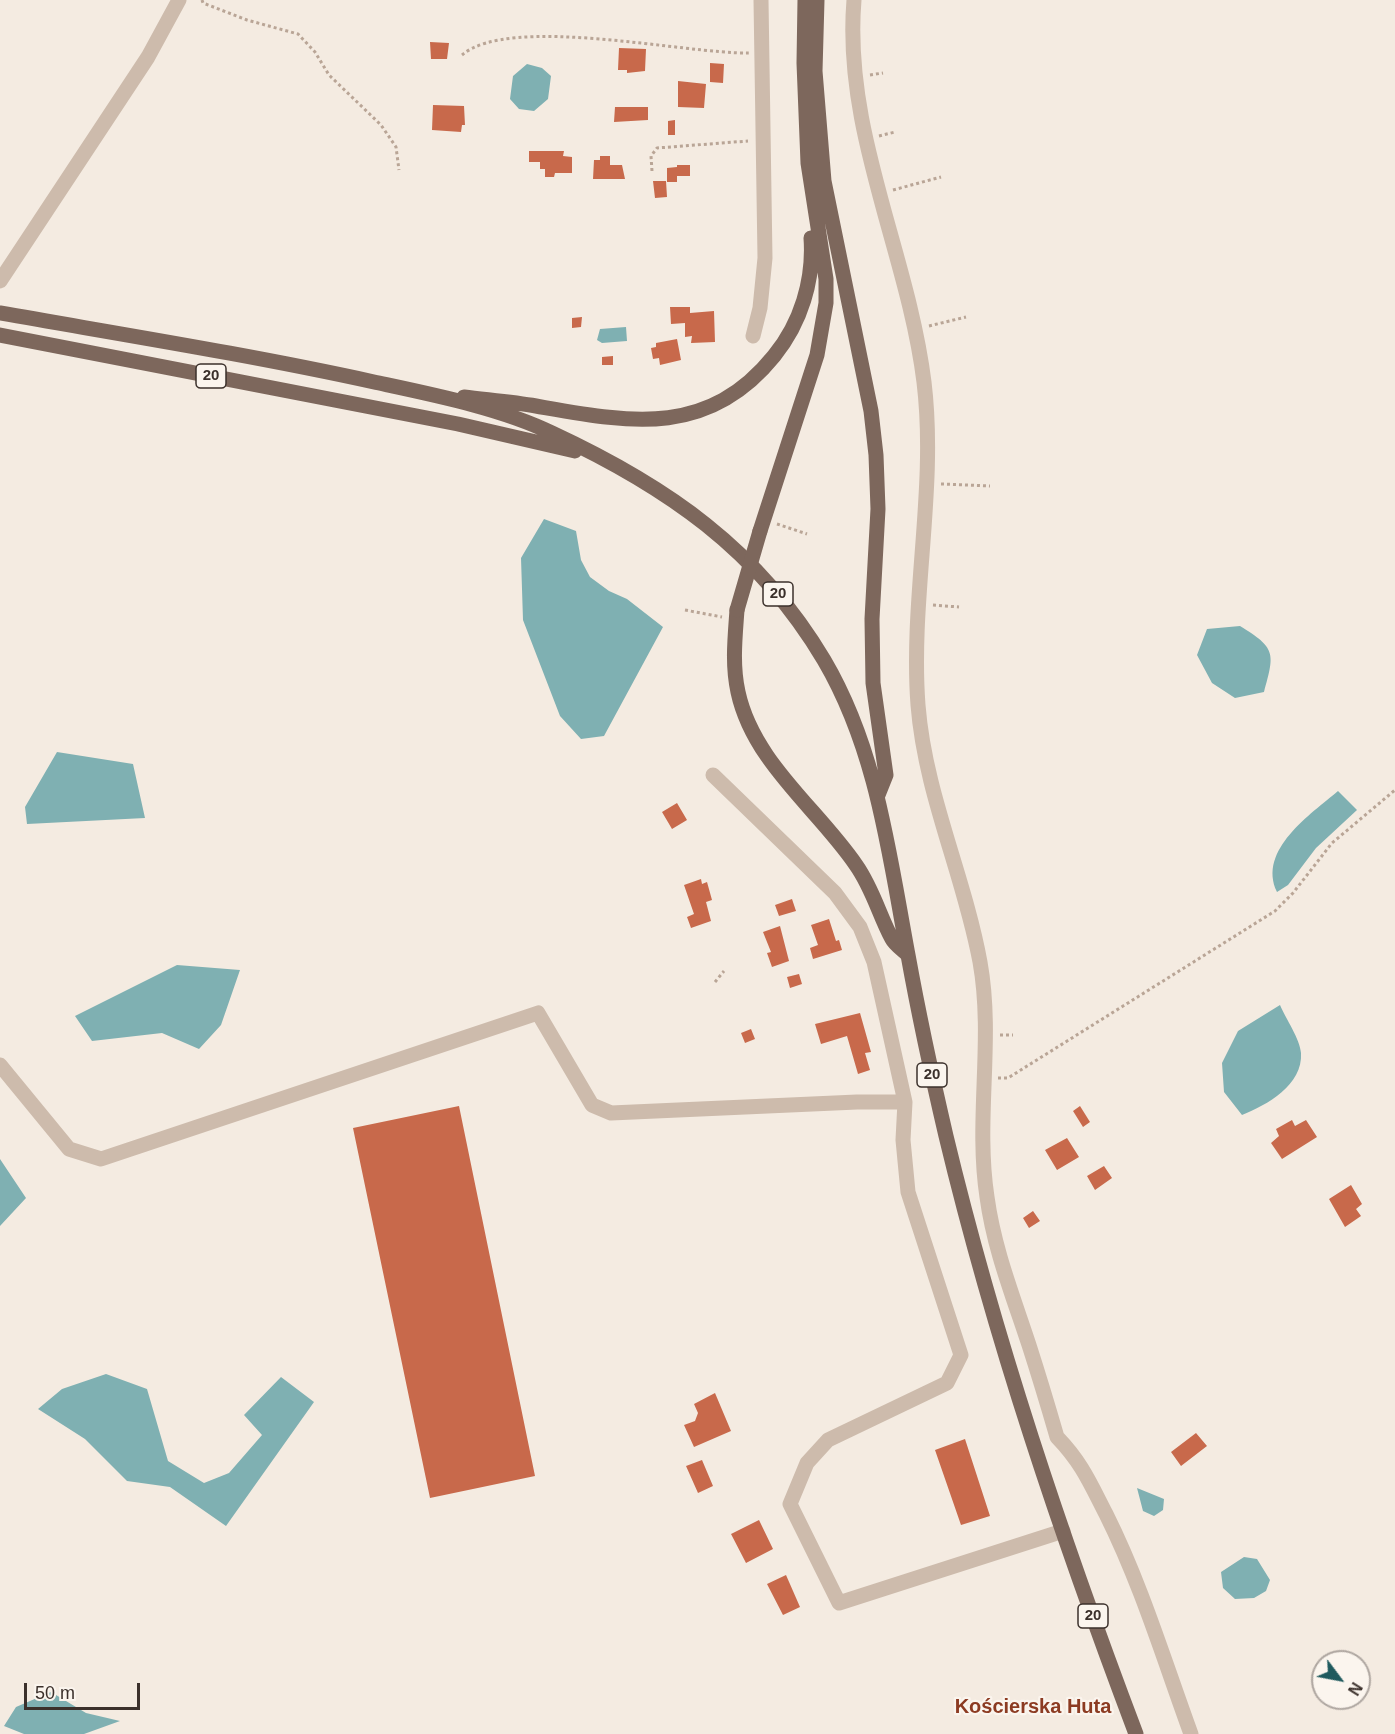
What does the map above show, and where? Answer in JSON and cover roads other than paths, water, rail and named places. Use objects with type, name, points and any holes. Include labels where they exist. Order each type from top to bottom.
[{"type":"main road","points":[[805,0],[804,63],[808,163],[826,279],[823,326],[817,355],[761,526],[736,615],[734,660],[738,694],[755,735],[778,771],[858,867],[878,902],[892,940],[908,955]]},
{"type":"main road","points":[[817,0],[815,71],[824,181],[871,411],[876,455],[878,509],[872,619],[873,683],[886,775],[878,795]]},
{"type":"main road","points":[[408,389],[632,421],[661,420],[701,410],[721,401],[750,382],[765,367],[791,331],[809,282],[811,235],[817,223]]},
{"type":"main road","name":"20","points":[[0,313],[301,366],[408,389],[528,422],[601,458],[671,497],[723,536],[768,582],[795,615],[838,686],[863,746],[878,795],[933,1079],[986,1293],[1063,1531],[1136,1734]]},
{"type":"main road","name":"20","points":[[0,335],[458,424],[601,458]]},
{"type":"street","points":[[0,281],[148,57],[179,0]]},
{"type":"street","points":[[753,336],[760,308],[765,258],[761,0]]},
{"type":"street","points":[[854,0],[852,30],[856,98],[915,330],[924,381],[928,432],[916,668],[925,757],[933,797],[973,927],[981,967],[984,998],[983,1162],[986,1196],[998,1252],[1057,1437],[1073,1454],[1091,1480],[1123,1547],[1191,1734]]},
{"type":"street","points":[[713,775],[835,893],[860,927],[874,962],[905,1102],[903,1140],[909,1192],[961,1355],[947,1383],[828,1440],[807,1463],[790,1504],[839,1603],[1063,1531]]},
{"type":"street","points":[[0,1065],[69,1149],[101,1158],[537,1014],[592,1105],[611,1113],[905,1102]]},
{"type":"water","points":[[527,64],[542,68],[551,76],[548,99],[534,111],[519,109],[510,99],[513,76]]},
{"type":"water","points":[[626,327],[627,341],[602,343],[597,340],[600,329]]},
{"type":"water","points":[[544,519],[576,531],[581,560],[590,577],[609,591],[627,599],[663,627],[604,736],[581,739],[560,716],[523,620],[521,558]]},
{"type":"water","points":[[1240,626],[1266,646],[1271,660],[1264,692],[1235,698],[1212,683],[1197,655],[1207,629]]},
{"type":"water","points":[[57,752],[133,764],[145,818],[27,824],[25,807]]},
{"type":"water","points":[[1338,791],[1357,810],[1316,848],[1288,885],[1277,892],[1273,877],[1274,862],[1280,848],[1302,822]]},
{"type":"water","points":[[177,965],[240,970],[221,1025],[199,1049],[162,1033],[92,1041],[75,1016]]},
{"type":"water","points":[[1280,1005],[1298,1042],[1301,1053],[1300,1064],[1296,1075],[1282,1092],[1262,1106],[1242,1115],[1224,1092],[1222,1063],[1238,1031]]},
{"type":"water","points":[[0,1159],[26,1198],[0,1226]]},
{"type":"water","points":[[106,1374],[147,1389],[168,1461],[204,1483],[229,1473],[262,1435],[244,1415],[281,1377],[314,1402],[226,1526],[170,1487],[127,1481],[85,1439],[38,1409],[62,1389]]},
{"type":"water","points":[[1137,1488],[1164,1499],[1163,1510],[1154,1516],[1143,1511]]},
{"type":"water","points":[[1244,1557],[1257,1559],[1270,1580],[1266,1591],[1254,1598],[1235,1599],[1223,1588],[1221,1572]]},
{"type":"water","points":[[51,1692],[86,1713],[120,1721],[84,1734],[24,1734],[4,1726],[16,1707]]},
{"type":"district","name":"Kościerska Huta","points":[[1033,1707]]}]
